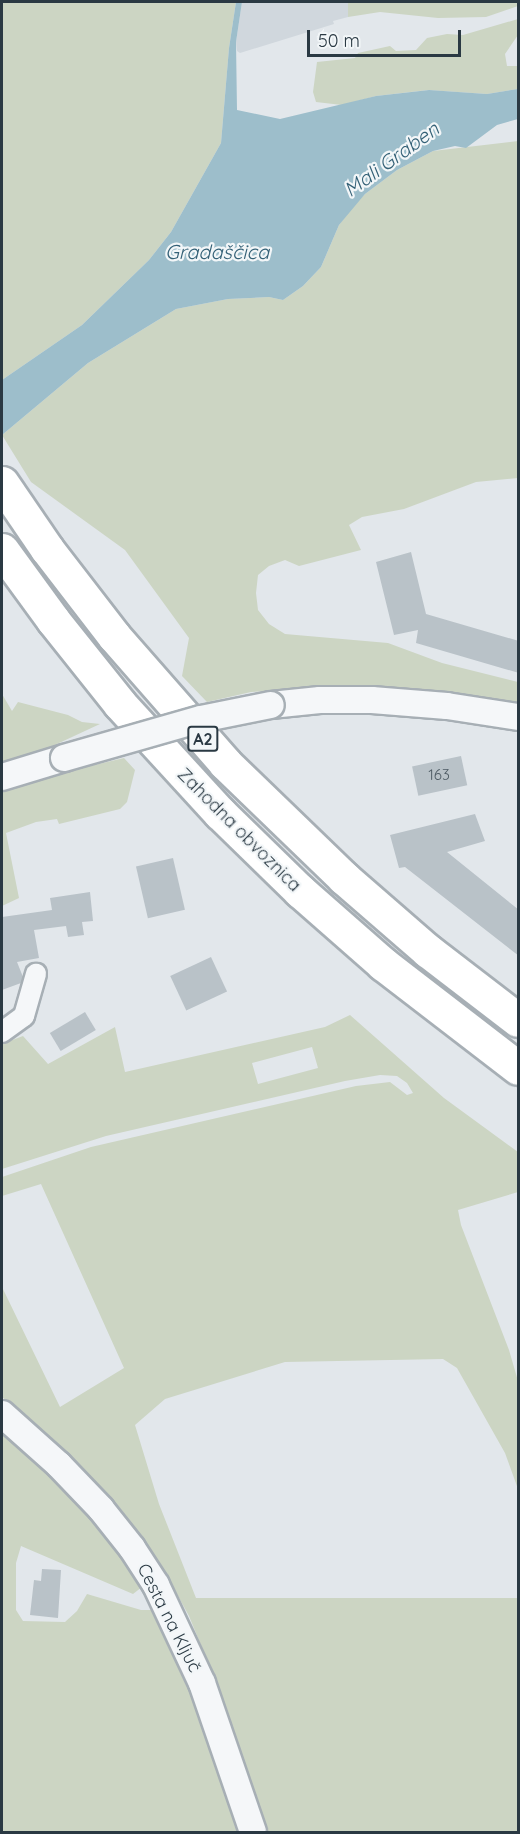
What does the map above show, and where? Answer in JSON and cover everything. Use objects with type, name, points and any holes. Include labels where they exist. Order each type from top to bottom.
[{"type":"highway","name":"Zahodna obvoznica","points":[[6,490],[114,636],[184,719],[263,803],[344,879],[419,944],[519,1020]]},
{"type":"highway","name":"Zahodna obvoznica","points":[[2,550],[106,687],[220,813],[300,891],[383,964],[519,1068]]},
{"type":"street","points":[[2,777],[201,719],[271,705],[372,700],[447,706],[519,717]]},
{"type":"street","points":[[2,1032],[24,1016],[36,974]]},
{"type":"street","name":"Cesta na Ključ","points":[[2,1414],[59,1465],[101,1509],[132,1548],[156,1585],[202,1683],[232,1764],[253,1833]]},
{"type":"shaded area","points":[[242,2],[348,2],[348,17],[333,21],[334,24],[240,53],[237,51],[236,42]]},
{"type":"green space","points":[[2,2],[236,2],[229,48],[221,143],[171,232],[149,260],[82,325],[2,380]]},
{"type":"green space","points":[[348,2],[518,2],[518,6],[486,17],[438,18],[380,12],[348,17]]},
{"type":"green space","points":[[518,19],[518,35],[505,54],[507,66],[518,66],[518,89],[487,94],[428,90],[376,96],[342,105],[316,102],[313,92],[317,62],[355,58],[358,53],[390,46],[396,51],[416,50],[427,38],[447,34],[463,35]]},
{"type":"green space","points":[[518,141],[518,478],[476,482],[404,509],[362,517],[349,525],[361,550],[299,566],[285,560],[269,566],[258,575],[256,593],[258,610],[269,624],[285,634],[388,643],[442,663],[518,682],[518,706],[428,692],[327,688],[251,692],[207,702],[182,676],[189,638],[125,550],[31,482],[2,435],[88,363],[176,309],[228,299],[269,297],[283,300],[303,286],[321,267],[339,225],[351,209],[365,194],[397,170],[433,151]]},
{"type":"green space","points":[[2,694],[12,711],[18,702],[68,715],[82,722],[100,724],[44,750],[2,763]]},
{"type":"green space","points":[[124,758],[135,770],[127,802],[120,809],[59,824],[57,819],[36,822],[6,833],[19,898],[2,906],[2,787]]},
{"type":"green space","points":[[350,1015],[444,1098],[518,1152],[518,1192],[458,1210],[461,1225],[509,1350],[518,1381],[518,1489],[505,1453],[457,1368],[443,1359],[285,1362],[165,1399],[135,1425],[159,1504],[196,1598],[518,1598],[518,1832],[267,1832],[221,1694],[189,1616],[166,1574],[120,1508],[95,1481],[55,1441],[2,1397],[2,1287],[60,1407],[124,1368],[41,1184],[2,1196],[2,1177],[91,1147],[356,1086],[390,1082],[407,1095],[413,1093],[407,1083],[397,1076],[380,1075],[345,1081],[106,1136],[2,1169],[2,1044],[23,1036],[48,1064],[115,1027],[125,1072],[325,1027]],"holes":[[[312,1047],[318,1068],[258,1084],[252,1063]]]},
{"type":"green space","points":[[2,1432],[27,1452],[84,1509],[142,1587],[133,1594],[21,1546],[16,1563],[16,1610],[23,1621],[65,1622],[77,1611],[87,1594],[141,1610],[155,1610],[189,1685],[240,1832],[2,1832]]},
{"type":"water","points":[[236,2],[242,2],[236,42],[237,110],[280,119],[376,96],[429,90],[487,94],[518,89],[518,119],[497,125],[466,148],[455,146],[433,151],[397,170],[365,194],[339,225],[321,267],[303,286],[283,300],[269,297],[228,299],[176,309],[88,363],[2,435],[2,380],[82,325],[149,260],[171,232],[221,143],[229,48]]},
{"type":"building","points":[[411,552],[426,614],[519,641],[519,673],[416,643],[418,630],[394,635],[376,562]]},
{"type":"building","points":[[461,756],[467,785],[418,796],[412,766]]},
{"type":"building","points":[[475,814],[485,841],[447,852],[519,910],[519,956],[405,867],[399,868],[390,835]]},
{"type":"building","points":[[173,858],[185,910],[148,918],[136,867]]},
{"type":"building","points":[[90,892],[93,921],[82,922],[84,935],[68,937],[66,926],[34,930],[39,958],[17,962],[23,977],[21,983],[2,990],[2,917],[52,910],[50,898]]},
{"type":"building","points":[[211,957],[227,991],[186,1010],[170,976]]},
{"type":"building","points":[[85,1012],[96,1030],[61,1051],[50,1033]]},
{"type":"building","points":[[42,1569],[61,1570],[58,1618],[30,1615],[34,1580],[41,1581]]},
{"type":"water label","name":"Mali Graben","points":[[391,159]]},
{"type":"water label","name":"Gradaščica","points":[[217,251]]}]
